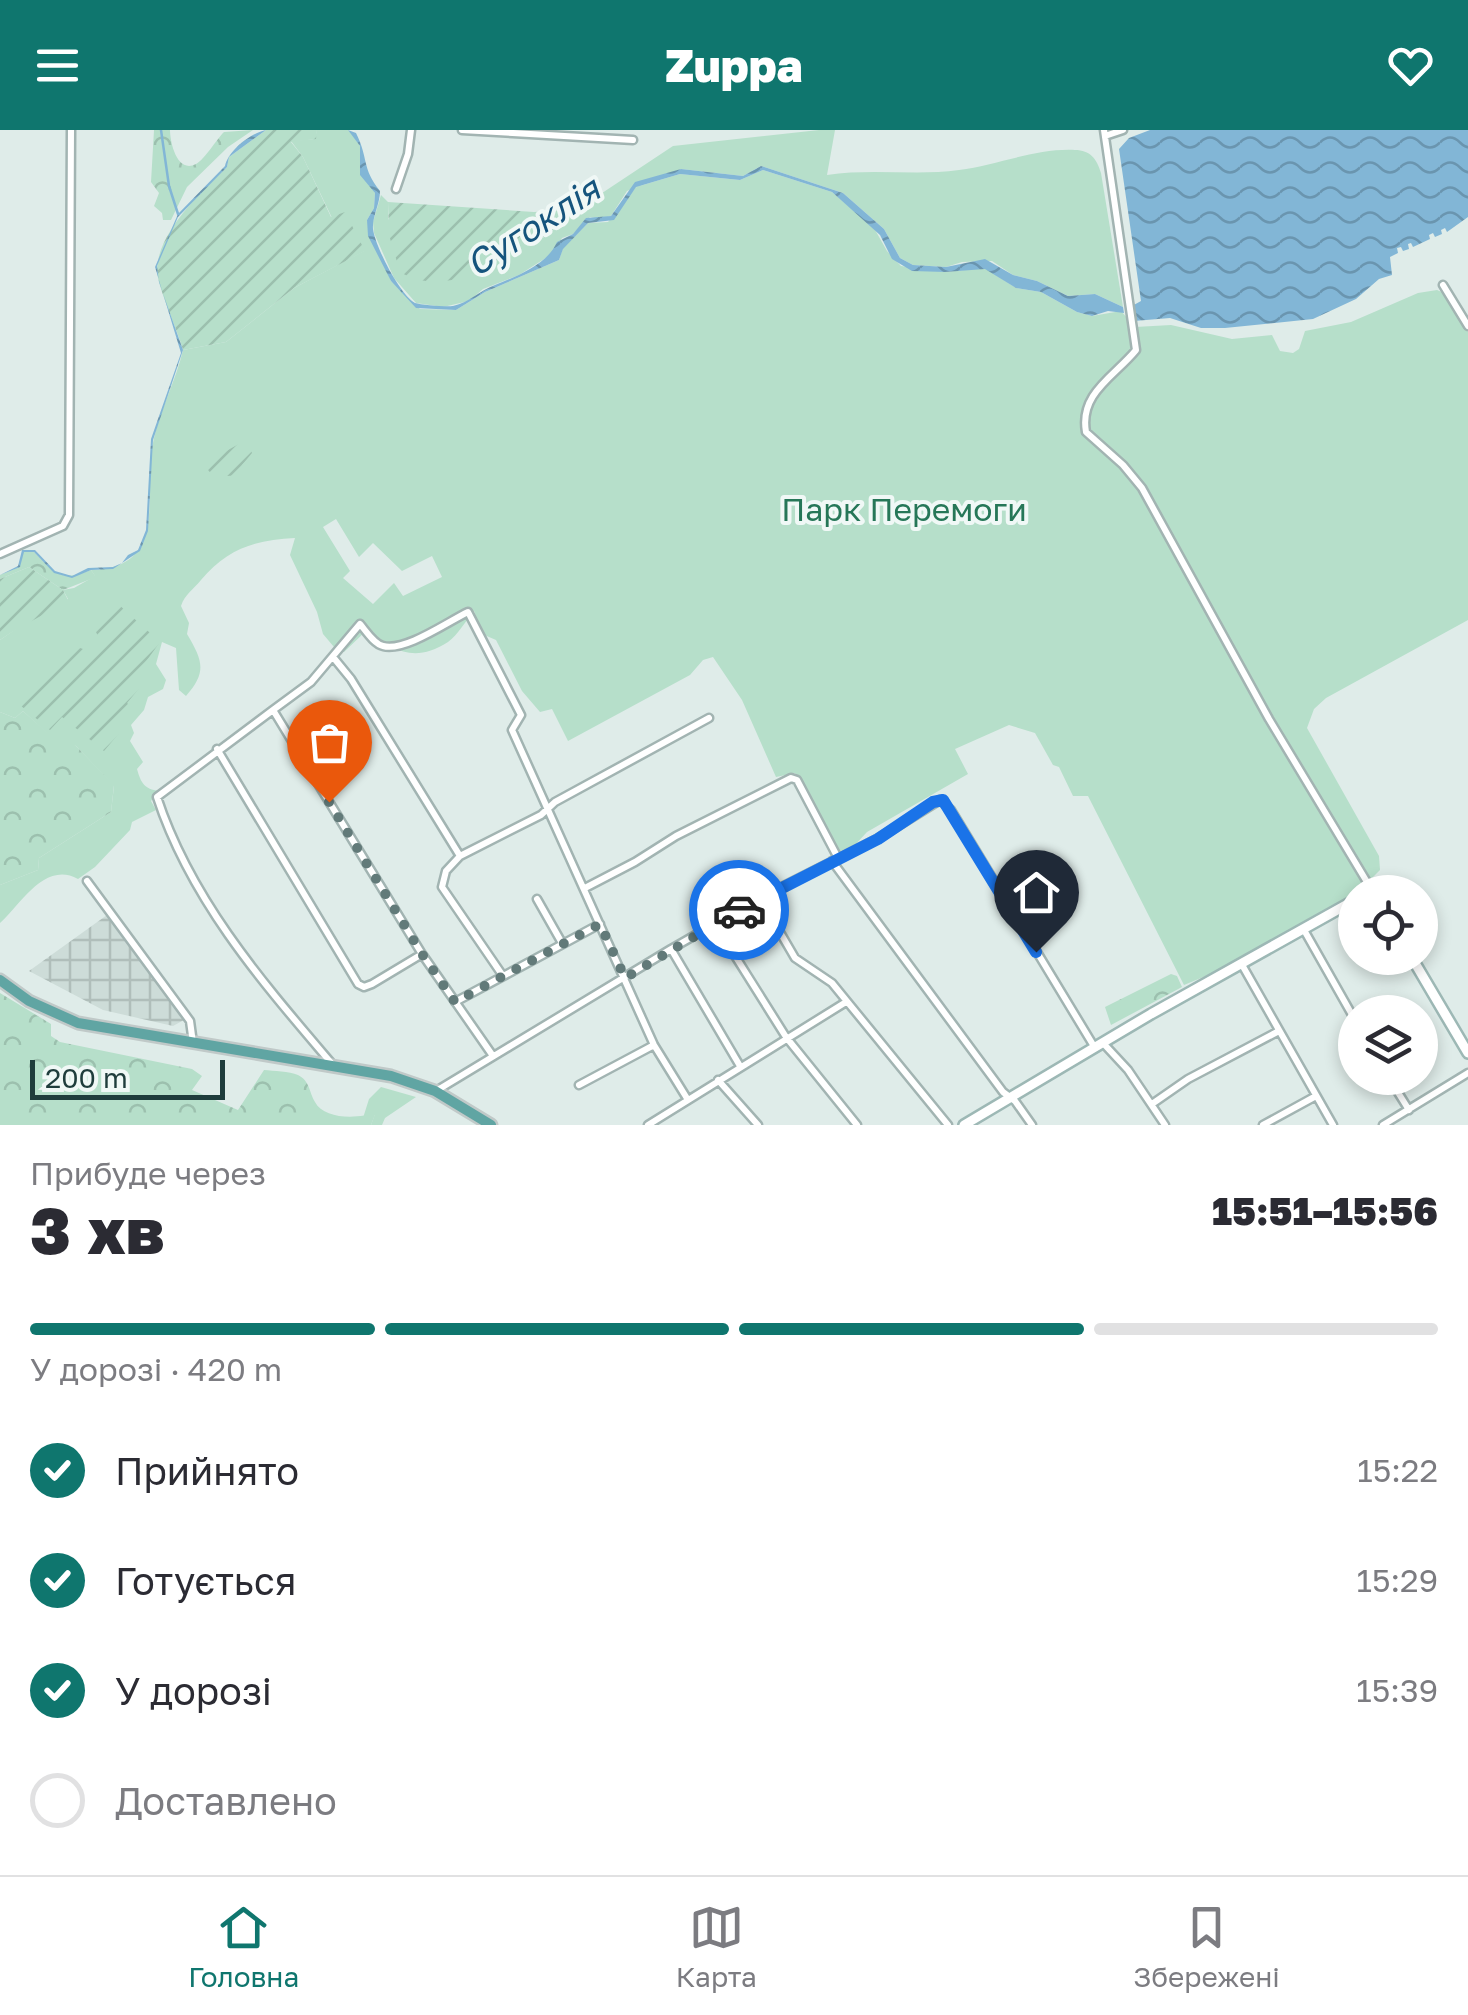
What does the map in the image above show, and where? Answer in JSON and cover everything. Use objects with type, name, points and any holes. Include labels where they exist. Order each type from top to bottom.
[{"type":"main road","points":[[0,980],[29,1001],[78,1023],[390,1076],[435,1092],[491,1125]]},
{"type":"street","points":[[0,554],[63,526],[70,515],[71,130]]},
{"type":"street","points":[[396,189],[408,154],[411,130]]},
{"type":"street","points":[[462,130],[634,140]]},
{"type":"street","points":[[1123,130],[1104,133],[1136,350],[1107,377],[1090,400],[1086,432],[1142,488],[1269,719],[1363,875]]},
{"type":"street","points":[[1443,284],[1468,326]]},
{"type":"street","points":[[334,1065],[239,952],[212,913],[162,815],[157,797],[216,749],[312,682],[360,624],[378,645],[388,648],[409,643],[468,612],[521,716],[512,730],[548,810],[654,1045],[688,1100]]},
{"type":"street","points":[[333,657],[351,679],[460,856]]},
{"type":"street","points":[[273,710],[422,954],[493,1056]]},
{"type":"street","points":[[503,976],[442,888],[446,871],[460,856],[709,718]]},
{"type":"street","points":[[216,749],[358,984],[372,984],[422,954]]},
{"type":"street","points":[[585,888],[676,836],[792,778],[797,780],[835,859],[1032,1125]]},
{"type":"street","points":[[435,1092],[760,898],[878,839],[933,802],[943,800],[1099,1046],[1128,1070],[1165,1125]]},
{"type":"street","points":[[87,880],[190,1021],[193,1043]]},
{"type":"street","points":[[760,898],[796,958],[832,983],[948,1125]]},
{"type":"street","points":[[537,899],[562,944]]},
{"type":"street","points":[[964,1125],[1338,910]]},
{"type":"street","points":[[455,1002],[600,924]]},
{"type":"street","points":[[716,924],[786,1037],[858,1125]]},
{"type":"street","points":[[1304,930],[1341,995]]},
{"type":"street","points":[[670,950],[740,1066]]},
{"type":"street","points":[[1241,963],[1334,1125]]},
{"type":"street","points":[[1422,975],[1468,1054]]},
{"type":"street","points":[[648,1125],[846,1002]]},
{"type":"street","points":[[1152,1104],[1188,1079],[1279,1032]]},
{"type":"street","points":[[578,1085],[654,1045]]},
{"type":"street","points":[[1382,1125],[1468,1073]]},
{"type":"street","points":[[718,1080],[758,1125]]},
{"type":"street","points":[[1399,1095],[1408,1110]]},
{"type":"street","points":[[1263,1125],[1316,1096]]},
{"type":"shaded area","points":[[107,915],[184,1020],[173,1026],[103,1010],[29,971]]},
{"type":"green space","points":[[154,130],[170,130],[179,161],[189,166],[203,158],[224,132],[253,130],[228,147],[187,187],[171,220],[163,220],[154,206],[159,193],[151,182]]},
{"type":"green space","points":[[266,130],[317,130],[316,139],[291,142],[303,157],[331,217],[345,212],[365,251],[294,288],[226,342],[183,350],[158,276],[160,254],[174,226],[227,167],[229,157]]},
{"type":"green space","name":"Парк Перемоги","points":[[317,130],[348,130],[354,135],[360,146],[360,168],[375,193],[374,208],[367,220],[391,281],[420,309],[456,310],[485,292],[559,260],[563,248],[588,223],[608,222],[636,187],[680,174],[740,180],[763,170],[832,192],[874,228],[901,266],[945,272],[985,268],[1016,288],[1041,292],[1077,312],[1092,316],[1121,311],[1135,327],[1171,325],[1232,339],[1272,335],[1280,351],[1293,353],[1299,349],[1305,331],[1351,322],[1418,293],[1444,293],[1468,332],[1468,620],[1326,698],[1314,709],[1307,728],[1379,856],[1380,870],[1375,875],[1338,875],[1338,903],[1225,968],[1184,985],[1088,796],[1073,796],[1035,733],[1009,725],[955,749],[968,774],[840,851],[795,773],[776,777],[742,700],[713,657],[703,660],[690,675],[568,741],[552,709],[540,712],[522,691],[496,640],[482,634],[474,611],[452,639],[425,652],[396,649],[368,629],[344,652],[334,647],[323,634],[290,555],[295,538],[254,544],[231,554],[185,598],[181,606],[189,623],[187,634],[200,666],[197,680],[186,696],[179,690],[176,648],[162,642],[156,664],[166,680],[163,689],[148,697],[144,710],[131,725],[134,733],[130,741],[143,762],[137,769],[142,782],[159,791],[151,801],[156,810],[132,822],[130,830],[95,867],[78,879],[66,875],[43,880],[0,923],[0,885],[38,870],[39,858],[111,812],[114,786],[76,746],[50,736],[23,711],[15,718],[0,712],[0,640],[68,599],[63,590],[95,576],[91,570],[116,566],[133,556],[143,541],[148,523],[154,438],[183,350],[226,342],[294,288],[364,251],[332,218],[303,157],[291,141],[315,139]],"holes":[[[336,519],[359,557],[373,543],[402,571],[432,556],[442,577],[403,596],[394,583],[373,604],[343,578],[350,571],[323,527]]]},
{"type":"green space","points":[[835,130],[827,175],[943,172],[1046,152],[1080,150],[1089,154],[1101,173],[1123,307],[1095,294],[1068,296],[1013,275],[992,261],[946,267],[913,265],[900,258],[884,229],[843,193],[761,166],[743,176],[681,169],[627,191],[611,216],[590,217],[573,234],[562,238],[552,254],[519,275],[483,289],[469,301],[443,307],[416,303],[394,278],[374,233],[381,195],[388,202],[388,219],[477,274],[546,236],[578,209],[673,146]]},
{"type":"green space","points":[[388,202],[534,212],[578,209],[519,253],[469,276],[445,281],[421,280],[400,272],[389,235]]},
{"type":"green space","points":[[246,440],[252,453],[242,465],[240,475],[214,477],[203,464]]},
{"type":"green space","points":[[23,552],[34,552],[59,574],[91,570],[96,577],[63,590],[29,567],[0,579],[0,575],[19,567]]},
{"type":"green space","points":[[29,567],[63,590],[68,600],[0,640],[0,579]]},
{"type":"green space","points":[[117,603],[160,642],[142,667],[150,675],[127,703],[137,712],[104,751],[62,717],[50,730],[20,705],[49,661],[57,668],[74,646],[86,650],[98,636],[95,630]]},
{"type":"green space","points":[[23,711],[50,735],[59,734],[76,746],[114,785],[111,812],[39,858],[38,870],[0,885],[0,712],[15,718]]},
{"type":"green space","points":[[1171,974],[1177,976],[1182,987],[1111,1025],[1105,1007]]},
{"type":"green space","points":[[0,993],[51,1024],[51,1036],[60,1042],[192,1069],[202,1076],[192,1090],[238,1110],[264,1070],[302,1077],[320,1108],[334,1115],[352,1117],[376,1112],[371,1125],[0,1125]]},
{"type":"green space","points":[[381,1087],[416,1097],[385,1118],[382,1125],[371,1125],[375,1114],[363,1118],[369,1099]]},
{"type":"water","points":[[266,130],[229,157],[227,167],[178,217],[157,266],[159,279],[155,267],[178,214],[225,166],[230,154],[253,135]]},
{"type":"water","points":[[348,130],[356,133],[370,175],[380,191],[373,224],[378,247],[402,290],[418,304],[453,306],[530,269],[557,242],[573,234],[586,218],[611,216],[635,182],[681,169],[743,176],[761,166],[843,193],[884,229],[900,258],[913,265],[946,267],[985,259],[1013,275],[1068,296],[1095,294],[1123,307],[1124,313],[1108,311],[1092,316],[1077,312],[1041,292],[1016,288],[985,269],[912,271],[892,259],[880,235],[832,192],[763,170],[740,180],[680,174],[636,187],[614,220],[588,223],[563,249],[559,260],[485,292],[456,310],[416,308],[391,281],[368,236],[367,220],[374,208],[375,193],[360,175],[360,146]]},
{"type":"water","points":[[1150,130],[1468,130],[1468,217],[1447,232],[1445,228],[1442,234],[1435,237],[1433,233],[1430,239],[1413,247],[1408,244],[1409,249],[1397,248],[1398,253],[1390,257],[1392,275],[1379,279],[1356,299],[1313,319],[1225,328],[1201,328],[1170,318],[1134,321],[1132,306],[1141,301],[1119,149],[1129,138]]},
{"type":"water","points":[[163,293],[183,350],[153,440],[148,531],[140,551],[122,563],[138,550],[146,530],[151,439],[181,353]]},
{"type":"water","points":[[22,550],[35,550],[55,571],[72,576],[88,568],[122,563],[113,569],[91,570],[72,578],[54,573],[34,552],[24,552],[20,567],[0,575],[18,566]]},
{"type":"waterway","points":[[161,130],[169,186],[178,214]]},
{"type":"way so far","points":[[329,802],[455,1002],[600,924],[625,978],[739,910]]},
{"type":"route","points":[[739,910],[878,839],[933,802],[943,800],[1036,952]]},
{"type":"water label","name":"Сугоклія","points":[[533,227]]}]
